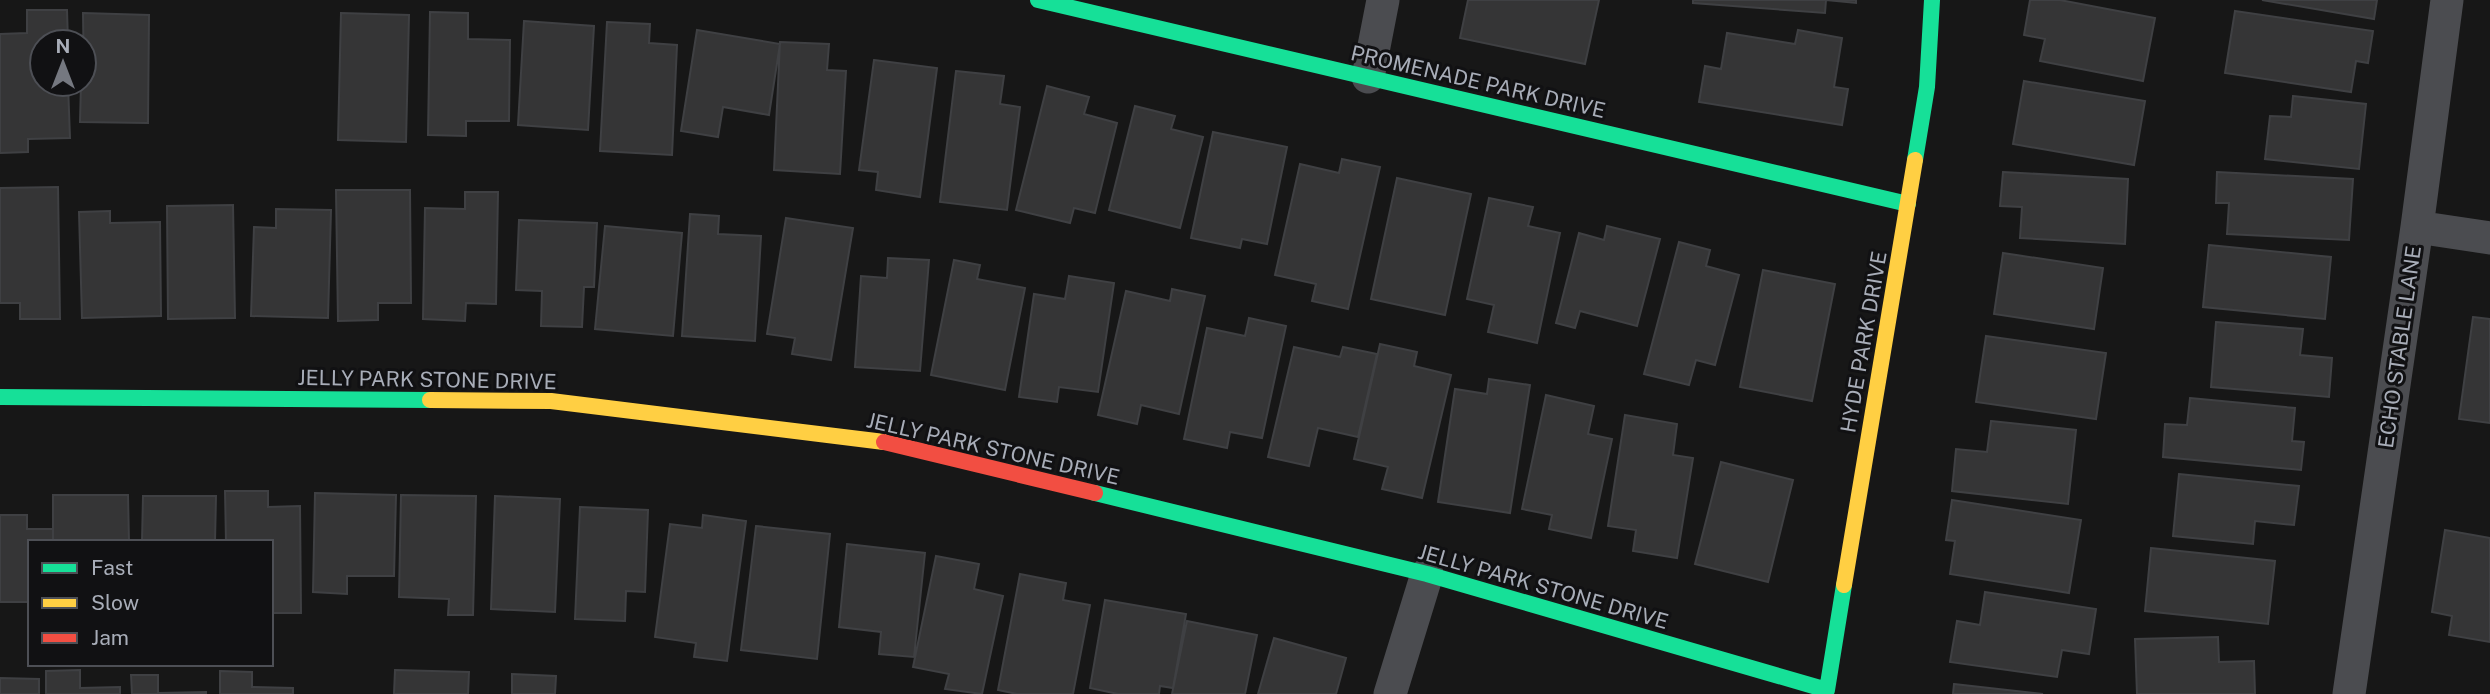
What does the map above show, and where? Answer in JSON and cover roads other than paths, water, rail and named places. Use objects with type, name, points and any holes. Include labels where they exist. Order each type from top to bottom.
[{"type":"street","name":"PROMENADE PARK DRIVE","points":[[1038,0],[1908,204]]},
{"type":"street","points":[[1368,78],[1383,0]]},
{"type":"street","name":"HYDE PARK DRIVE","points":[[1827,690],[1927,88],[1932,0]]},
{"type":"street","name":"ECHO STABLE LANE","points":[[2349,694],[2447,0]]},
{"type":"street","points":[[2417,227],[2490,238]]},
{"type":"street","name":"JELLY PARK STONE DRIVE","points":[[0,397],[565,403],[891,443],[1427,574],[1827,690]]},
{"type":"street","points":[[1390,694],[1427,574]]}]
